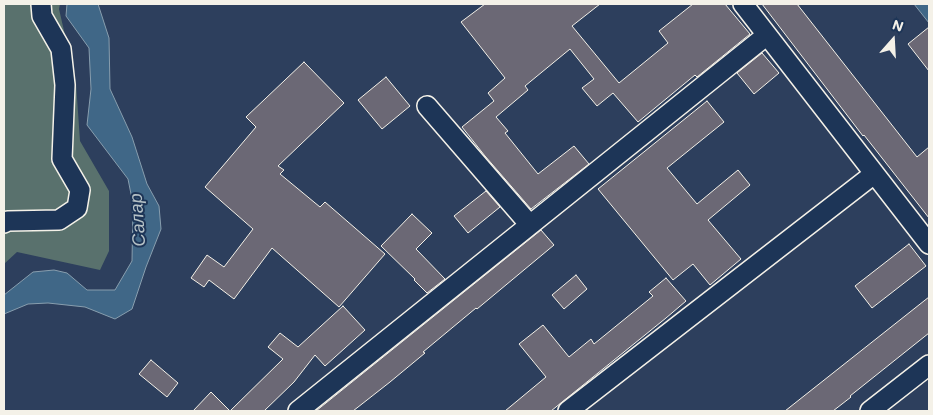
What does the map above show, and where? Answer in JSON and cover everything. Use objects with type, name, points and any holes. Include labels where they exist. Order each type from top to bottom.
[{"type":"street","points":[[4,223],[8,221],[59,220],[77,208],[80,190],[62,159],[65,85],[61,49],[42,16],[41,4]]},
{"type":"street","points":[[743,4],[929,244]]},
{"type":"street","points":[[298,411],[767,35]]},
{"type":"street","points":[[427,106],[530,225]]},
{"type":"street","points":[[568,411],[874,174]]},
{"type":"street","points":[[870,411],[927,373]]},
{"type":"green space","points":[[4,4],[60,4],[59,9],[76,83],[80,141],[109,191],[109,251],[100,270],[17,252],[4,264]]},
{"type":"water","name":"Салар","points":[[67,4],[98,4],[109,38],[110,89],[132,137],[147,184],[159,206],[161,229],[132,309],[115,319],[85,307],[48,303],[28,304],[4,314],[4,295],[33,272],[54,270],[67,273],[87,290],[115,290],[132,261],[133,204],[128,179],[87,125],[91,89],[89,48],[66,16]]},
{"type":"water","points":[[914,4],[929,4],[929,23]]},
{"type":"building","points":[[485,4],[600,4],[572,26],[619,83],[668,43],[659,31],[693,4],[725,4],[750,34],[697,77],[695,75],[638,122],[613,93],[597,106],[582,88],[594,79],[570,49],[525,86],[528,90],[496,117],[508,131],[505,133],[538,174],[574,146],[589,164],[531,209],[462,127],[494,101],[488,93],[505,78],[461,22]]},
{"type":"building","points":[[762,4],[797,4],[917,157],[929,147],[929,218],[863,136]]},
{"type":"building","points":[[929,27],[929,71],[908,44]]},
{"type":"building","points":[[762,53],[779,73],[754,94],[737,73]]},
{"type":"building","points":[[304,62],[344,103],[278,166],[284,170],[280,174],[320,207],[325,202],[385,254],[339,307],[272,248],[234,299],[209,280],[204,287],[191,278],[207,255],[224,267],[253,229],[205,187],[256,127],[246,117]]},
{"type":"building","points":[[386,77],[410,106],[382,129],[358,100]]},
{"type":"building","points":[[707,101],[724,122],[667,168],[697,204],[738,170],[750,185],[708,220],[741,259],[710,285],[693,264],[673,280],[598,189]]},
{"type":"building","points":[[486,191],[500,207],[468,233],[454,216]]},
{"type":"building","points":[[412,214],[432,233],[416,249],[445,279],[427,293],[381,246]]},
{"type":"building","points":[[541,230],[554,245],[423,352],[425,353],[390,382],[353,411],[316,411]]},
{"type":"building","points":[[909,244],[926,266],[872,308],[855,286]]},
{"type":"building","points":[[576,275],[587,289],[564,309],[552,295]]},
{"type":"building","points":[[666,278],[686,301],[666,318],[551,411],[505,411],[546,377],[519,344],[543,325],[569,357],[591,339],[594,344],[653,296],[649,292]]},
{"type":"building","points":[[929,297],[929,333],[851,397],[833,411],[785,411]]},
{"type":"building","points":[[343,306],[365,330],[325,366],[315,355],[294,382],[264,411],[230,411],[283,359],[268,347],[280,333],[298,347]]},
{"type":"building","points":[[151,360],[178,383],[167,397],[139,374]]},
{"type":"building","points":[[211,392],[230,411],[193,411]]}]
